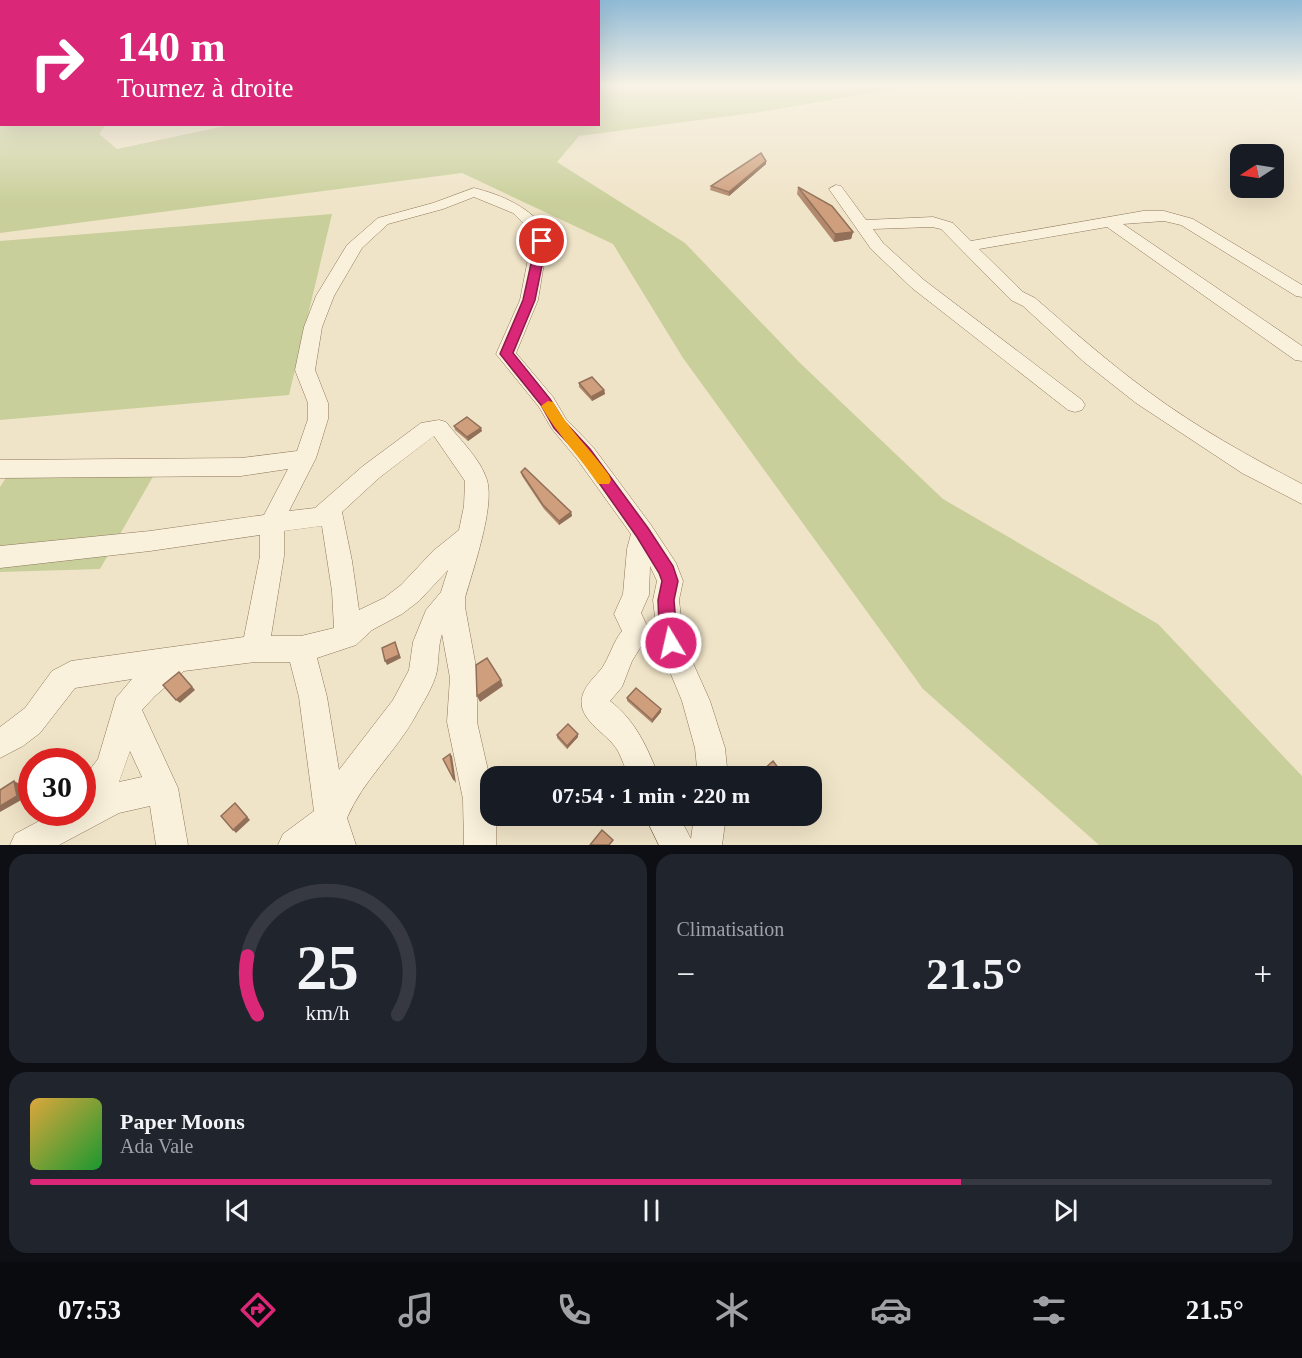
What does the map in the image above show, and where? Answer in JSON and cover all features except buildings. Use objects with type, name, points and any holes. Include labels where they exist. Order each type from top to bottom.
[{"type":"street","points":[[836,189],[877,246],[918,284],[1075,405]]},
{"type":"street","points":[[255,649],[272,556],[272,522],[305,458],[318,419],[318,403],[305,370],[313,327],[325,296],[356,245],[383,221],[438,206],[468,194],[478,193],[518,210],[532,221],[541,233],[542,241],[529,300],[506,354],[546,402],[559,424],[585,453],[643,532],[667,571],[670,581],[666,600],[667,624],[671,643],[699,710],[710,748],[712,766]]},
{"type":"street","points":[[968,246],[1143,216],[1164,216],[1187,222],[1302,292]]},
{"type":"street","points":[[862,225],[933,222],[947,226],[1017,296],[1029,302],[1091,357],[1143,398],[1250,467],[1302,495]]},
{"type":"street","points":[[1110,222],[1302,356]]},
{"type":"street","points":[[322,515],[428,429],[439,428],[476,481],[476,510],[452,598],[452,609],[464,672],[460,710],[472,756],[480,845]]},
{"type":"street","points":[[0,469],[71,466],[153,469],[241,467],[305,458]]},
{"type":"street","points":[[0,557],[150,541],[322,515],[332,516],[346,600],[347,636]]},
{"type":"street","points":[[639,766],[628,740],[614,722],[597,709],[596,702],[597,694],[612,677],[621,653],[637,632],[627,614],[636,595],[639,549],[643,532]]},
{"type":"street","points":[[0,742],[15,735],[31,722],[45,707],[64,678],[71,675],[255,649],[301,649],[347,636],[363,621],[393,606],[410,593],[442,558],[468,537]]},
{"type":"street","points":[[336,831],[341,795],[356,771],[403,710],[418,685],[423,673],[426,642],[435,619],[452,598]]},
{"type":"street","points":[[301,649],[313,697],[336,831]]},
{"type":"street","points":[[96,791],[107,777],[114,760],[126,708],[141,689],[180,658]]},
{"type":"street","points":[[126,708],[163,788],[172,845]]},
{"type":"street","points":[[26,845],[114,798],[163,788]]},
{"type":"street","points":[[19,845],[46,826]]},
{"type":"street","points":[[667,826],[677,845]]},
{"type":"street","points":[[706,845],[709,826]]},
{"type":"street","points":[[294,845],[336,831]]},
{"type":"green space","points":[[666,124],[579,136],[557,162],[685,243],[800,363],[943,499],[1158,624],[1302,776],[1302,845],[1099,845],[923,689],[683,358],[613,244],[462,173],[0,233],[0,126],[105,126],[99,134],[117,149],[225,126]]},
{"type":"green space","points":[[332,214],[289,395],[0,420],[0,241]]},
{"type":"green space","points":[[17,460],[162,461],[100,569],[0,572],[0,487]]},
{"type":"slow traffic","points":[[548,406],[559,424],[585,453],[603,480]]},
{"type":"route","points":[[542,241],[529,300],[506,354],[546,402],[559,424],[585,453],[643,532],[667,571],[670,581],[666,600],[667,624],[671,643]]}]
